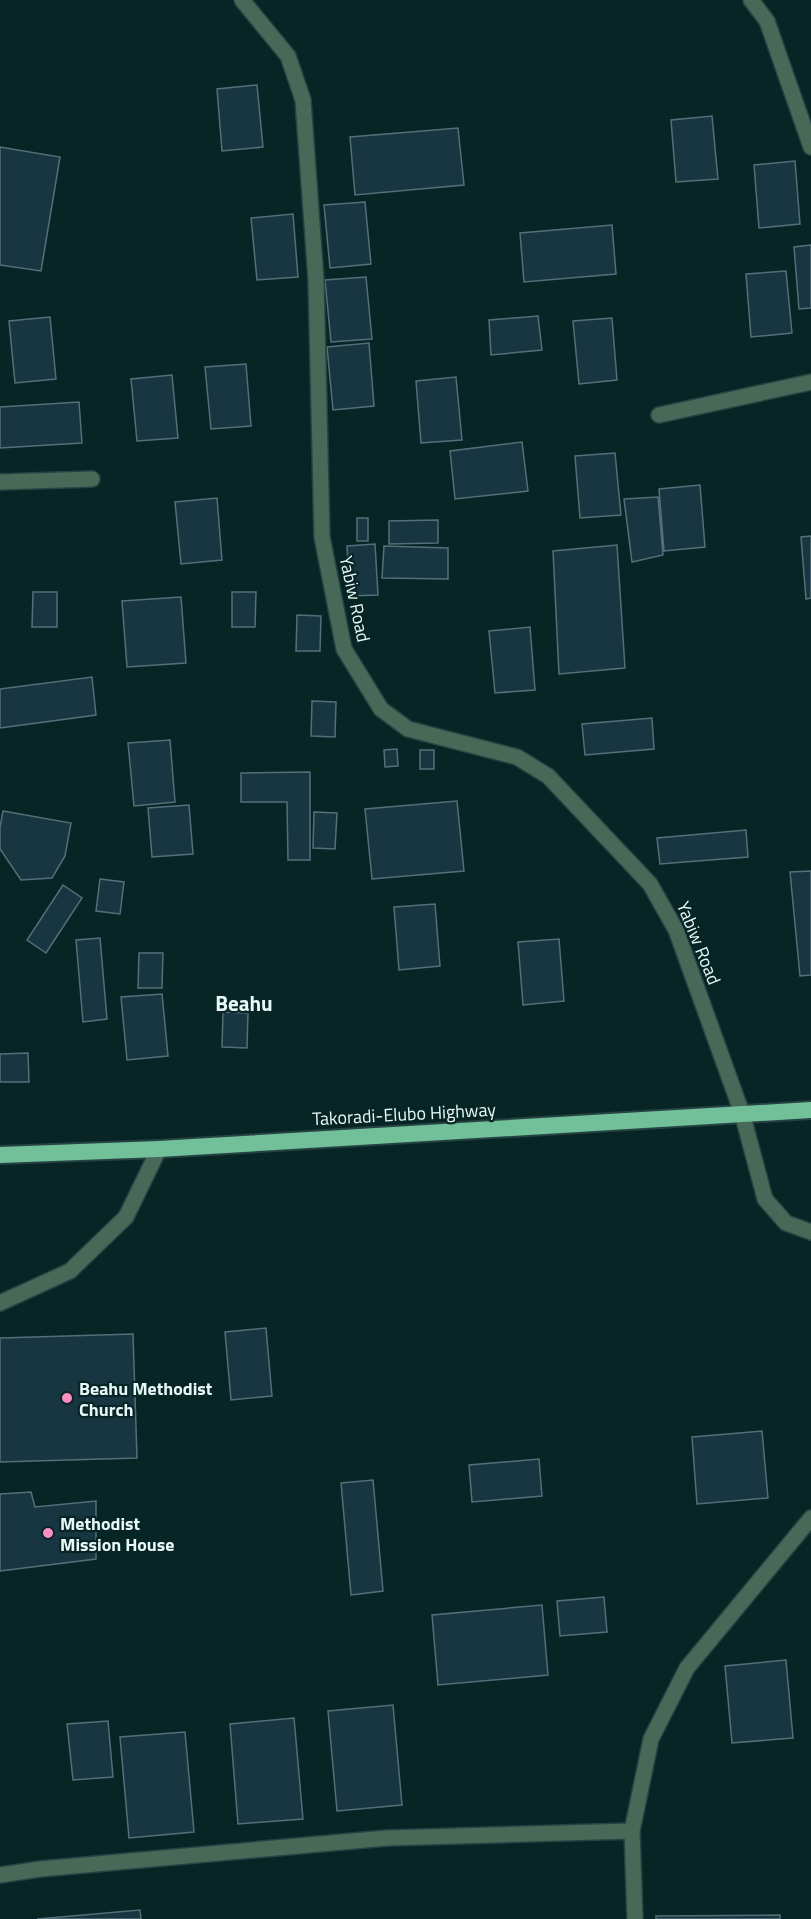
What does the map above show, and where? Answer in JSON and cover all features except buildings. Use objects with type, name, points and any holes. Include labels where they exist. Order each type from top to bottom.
[{"type":"highway","name":"Takoradi-Elubo Highway","points":[[0,1155],[159,1149],[811,1110]]},
{"type":"street","name":"Yabiw Road","points":[[242,0],[288,56],[303,100],[316,280],[322,537],[344,649],[381,709],[408,729],[517,757],[548,776],[651,884],[676,930],[742,1113],[765,1199],[786,1223],[811,1232]]},
{"type":"street","points":[[751,0],[767,21],[811,147]]},
{"type":"street","points":[[659,415],[811,382]]},
{"type":"street","points":[[0,482],[92,479]]},
{"type":"street","points":[[0,1303],[69,1271],[126,1217],[159,1149]]},
{"type":"street","points":[[635,1919],[632,1831],[651,1739],[687,1668],[811,1518]]},
{"type":"street","points":[[0,1875],[40,1869],[387,1838],[632,1831]]},
{"type":"place","name":"Beahu Methodist Church","points":[[67,1398]]},
{"type":"place","name":"Methodist Mission House","points":[[48,1533]]},
{"type":"district","name":"Beahu","points":[[244,1003]]}]
